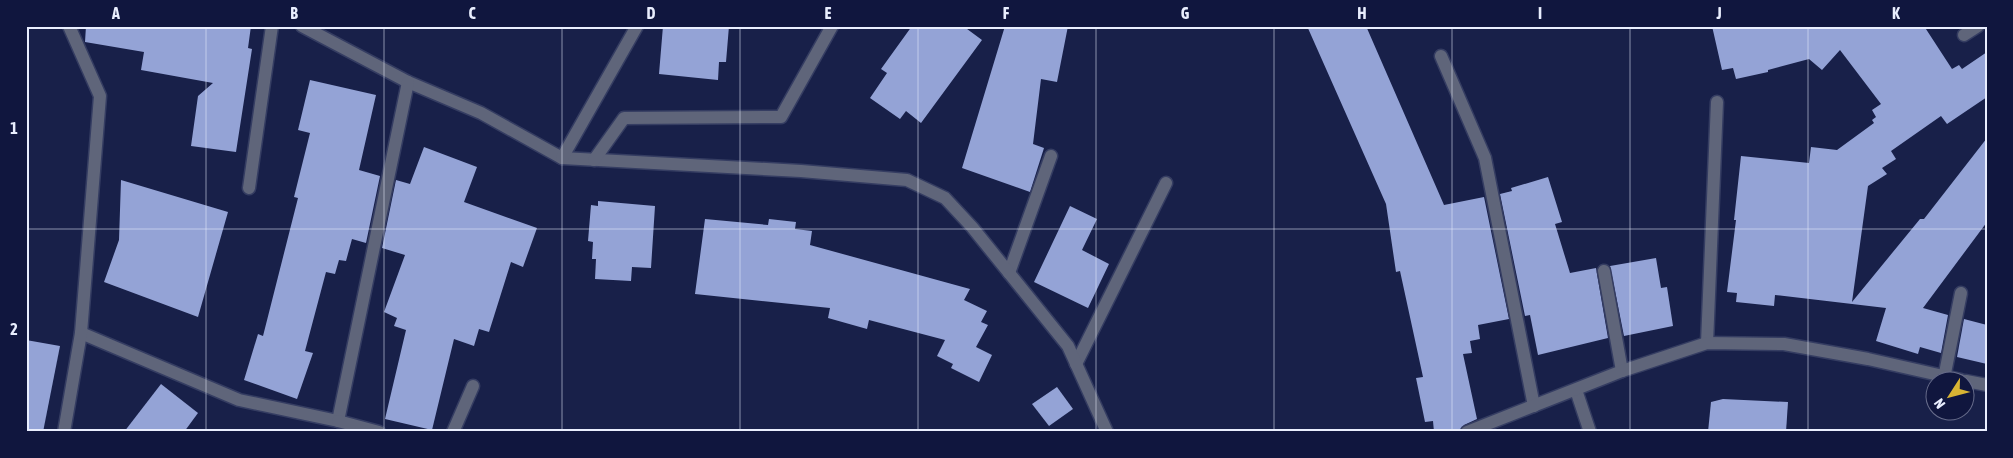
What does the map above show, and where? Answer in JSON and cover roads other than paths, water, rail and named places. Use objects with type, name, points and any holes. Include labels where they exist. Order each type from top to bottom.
[{"type":"street","points":[[64,432],[81,333],[100,96],[69,26]]},
{"type":"street","points":[[249,188],[272,26]]},
{"type":"street","points":[[302,26],[408,82],[482,113],[562,158],[802,171],[907,180],[945,198],[1068,346],[1107,432]]},
{"type":"street","points":[[562,158],[638,26]]},
{"type":"street","points":[[594,160],[624,118],[781,117],[832,26]]},
{"type":"street","points":[[1964,35],[1978,26]]},
{"type":"street","points":[[1441,56],[1485,158],[1534,406]]},
{"type":"street","points":[[338,421],[408,82]]},
{"type":"street","points":[[1707,343],[1717,102]]},
{"type":"street","points":[[1009,273],[1051,156]]},
{"type":"street","points":[[1076,364],[1166,182]]},
{"type":"street","points":[[1604,271],[1622,371]]},
{"type":"street","points":[[1946,370],[1961,294]]},
{"type":"street","points":[[81,333],[239,400],[338,421],[379,432]]},
{"type":"street","points":[[1467,432],[1622,371],[1707,343],[1784,344],[1868,359],[1926,374]]},
{"type":"street","points":[[453,432],[473,386]]},
{"type":"street","points":[[1576,390],[1590,432]]}]
